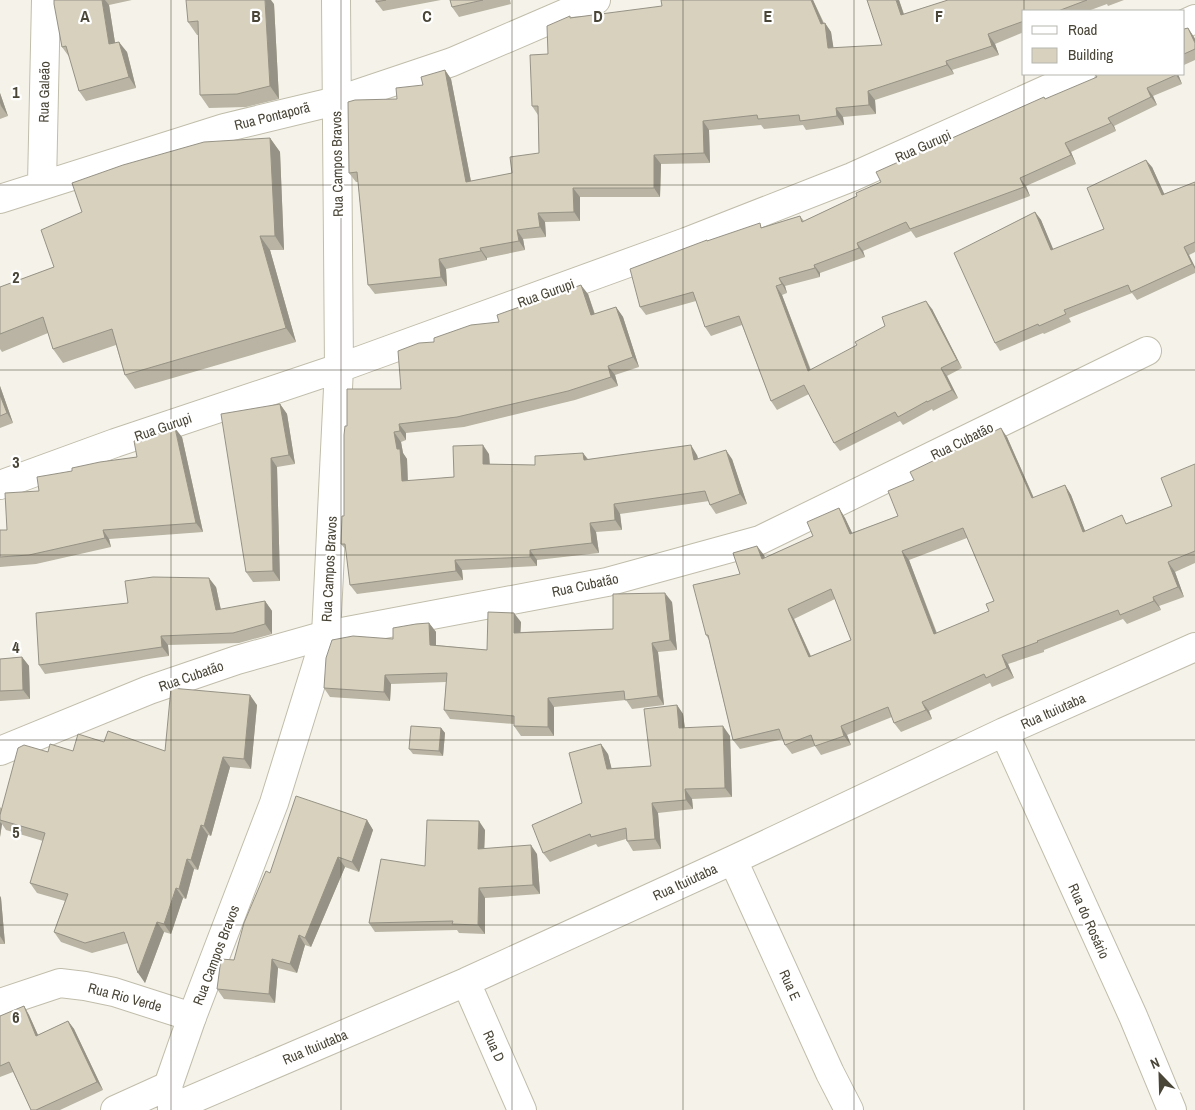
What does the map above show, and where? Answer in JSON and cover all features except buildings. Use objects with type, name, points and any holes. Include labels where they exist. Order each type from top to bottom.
[{"type":"street","name":"Rua Galeão","points":[[42,184],[46,0]]},
{"type":"street","name":"Rua Campos Bravos","points":[[171,1101],[192,1017],[274,803],[326,635],[339,368],[336,0]]},
{"type":"street","name":"Rua Pontaporã","points":[[0,199],[42,184],[224,128],[336,101],[452,62],[596,0]]},
{"type":"street","name":"Rua Gurupi","points":[[0,486],[115,444],[339,368],[677,245],[852,177],[1079,75]]},
{"type":"street","name":"Rua Cubatão","points":[[0,751],[149,690],[237,660],[326,635],[606,582],[760,540],[1147,351]]},
{"type":"street","name":"Rua Ituiutaba","points":[[115,1110],[171,1101],[466,982],[733,860],[1004,732],[1195,647]]},
{"type":"street","name":"Rua do Rosário","points":[[1004,732],[1133,1016],[1172,1110]]},
{"type":"street","name":"Rua E","points":[[733,860],[830,1073],[849,1110]]},
{"type":"street","name":"Rua D","points":[[466,982],[522,1110]]},
{"type":"street","name":"Rua Rio Verde","points":[[0,1003],[60,984],[85,986],[114,992],[192,1017]]}]
